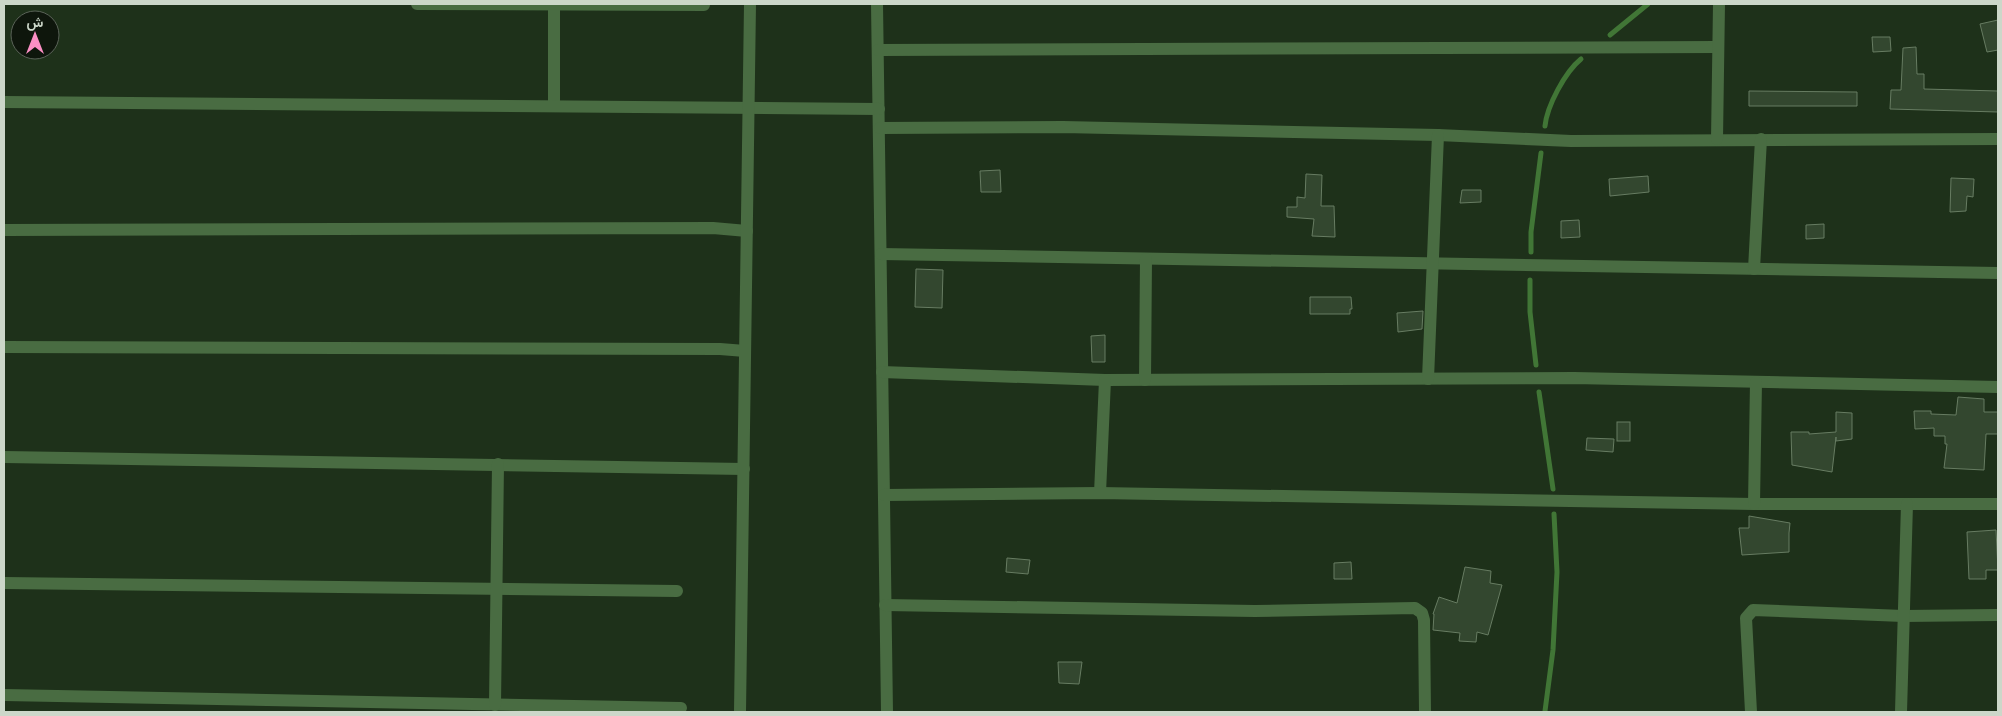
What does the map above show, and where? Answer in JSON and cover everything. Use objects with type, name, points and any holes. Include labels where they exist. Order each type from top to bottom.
[{"type":"street","points":[[418,4],[704,5]]},
{"type":"street","points":[[554,4],[554,106]]},
{"type":"street","points":[[740,712],[750,4]]},
{"type":"street","points":[[878,4],[887,712]]},
{"type":"street","points":[[1717,139],[1719,4]]},
{"type":"street","points":[[878,50],[1717,47]]},
{"type":"street","points":[[4,102],[879,109]]},
{"type":"street","points":[[880,128],[1064,126],[1438,135],[1571,141],[1998,139]]},
{"type":"street","points":[[1428,379],[1431,264],[1438,135]]},
{"type":"street","points":[[1754,269],[1761,139]]},
{"type":"street","points":[[4,230],[713,228],[747,231]]},
{"type":"street","points":[[881,254],[1998,273]]},
{"type":"street","points":[[1145,380],[1146,259]]},
{"type":"street","points":[[4,347],[700,348],[745,351]]},
{"type":"street","points":[[882,372],[1105,380],[1574,378],[1998,387]]},
{"type":"street","points":[[1100,493],[1105,380]]},
{"type":"street","points":[[1754,504],[1756,382]]},
{"type":"street","points":[[4,457],[744,469]]},
{"type":"street","points":[[495,704],[498,464]]},
{"type":"street","points":[[884,495],[1100,493],[1754,504],[1998,504]]},
{"type":"street","points":[[1900,712],[1907,504]]},
{"type":"street","points":[[4,583],[677,591]]},
{"type":"street","points":[[885,605],[1255,611],[1415,608],[1422,613],[1424,620],[1425,712]]},
{"type":"street","points":[[1751,712],[1746,618],[1752,610],[1903,616],[1998,615]]},
{"type":"street","points":[[4,695],[495,704],[601,709],[681,708]]},
{"type":"building","points":[[1998,20],[1998,50],[1987,52],[1980,24]]},
{"type":"building","points":[[1872,37],[1890,37],[1891,51],[1873,52]]},
{"type":"building","points":[[1916,47],[1917,74],[1924,74],[1924,89],[1998,91],[1998,112],[1890,109],[1891,90],[1901,90],[1903,48]]},
{"type":"building","points":[[1749,91],[1857,92],[1857,106],[1749,106]]},
{"type":"building","points":[[1000,170],[1001,192],[981,192],[980,171]]},
{"type":"building","points":[[1306,174],[1322,175],[1321,206],[1334,206],[1335,237],[1312,236],[1314,219],[1287,217],[1287,207],[1297,207],[1297,197],[1305,198]]},
{"type":"building","points":[[1648,176],[1649,192],[1610,196],[1609,179]]},
{"type":"building","points":[[1951,178],[1974,179],[1973,197],[1967,196],[1966,211],[1950,212]]},
{"type":"building","points":[[1462,190],[1481,190],[1481,202],[1460,203]]},
{"type":"building","points":[[1579,220],[1580,237],[1561,238],[1561,221]]},
{"type":"building","points":[[1824,224],[1824,238],[1806,239],[1806,225]]},
{"type":"building","points":[[916,269],[943,270],[942,308],[915,307]]},
{"type":"building","points":[[1310,297],[1351,297],[1352,309],[1350,309],[1350,314],[1310,314]]},
{"type":"building","points":[[1423,311],[1422,329],[1398,332],[1397,313]]},
{"type":"building","points":[[1105,335],[1105,362],[1092,362],[1091,336]]},
{"type":"building","points":[[1958,397],[1984,399],[1984,412],[1998,412],[1998,434],[1986,434],[1984,470],[1944,468],[1947,444],[1945,444],[1945,436],[1934,436],[1934,428],[1915,429],[1914,411],[1931,411],[1931,414],[1956,415]]},
{"type":"building","points":[[1836,412],[1852,413],[1852,439],[1836,441],[1836,437],[1832,472],[1792,465],[1791,432],[1809,432],[1809,434],[1836,432]]},
{"type":"building","points":[[1617,422],[1630,422],[1630,441],[1617,441]]},
{"type":"building","points":[[1587,438],[1614,439],[1613,452],[1586,450]]},
{"type":"building","points":[[1749,516],[1790,523],[1789,552],[1742,555],[1739,528],[1749,528]]},
{"type":"building","points":[[1996,530],[1998,570],[1986,570],[1986,579],[1969,579],[1967,532]]},
{"type":"building","points":[[1007,558],[1030,560],[1028,574],[1006,572]]},
{"type":"building","points":[[1351,562],[1352,579],[1334,579],[1334,563]]},
{"type":"building","points":[[1465,567],[1491,571],[1490,583],[1502,585],[1488,635],[1477,632],[1476,642],[1459,641],[1460,633],[1433,630],[1433,614],[1439,597],[1457,603]]},
{"type":"building","points":[[1058,662],[1082,662],[1079,684],[1059,683]]},
{"type":"waterway","points":[[1610,35],[1648,4]]},
{"type":"waterway","points":[[1545,126],[1553,99],[1569,72],[1581,59]]},
{"type":"waterway","points":[[1531,252],[1531,232],[1541,153]]},
{"type":"waterway","points":[[1530,280],[1530,312],[1536,365]]},
{"type":"waterway","points":[[1539,392],[1553,489]]},
{"type":"waterway","points":[[1545,711],[1553,650],[1557,572],[1554,514]]}]
